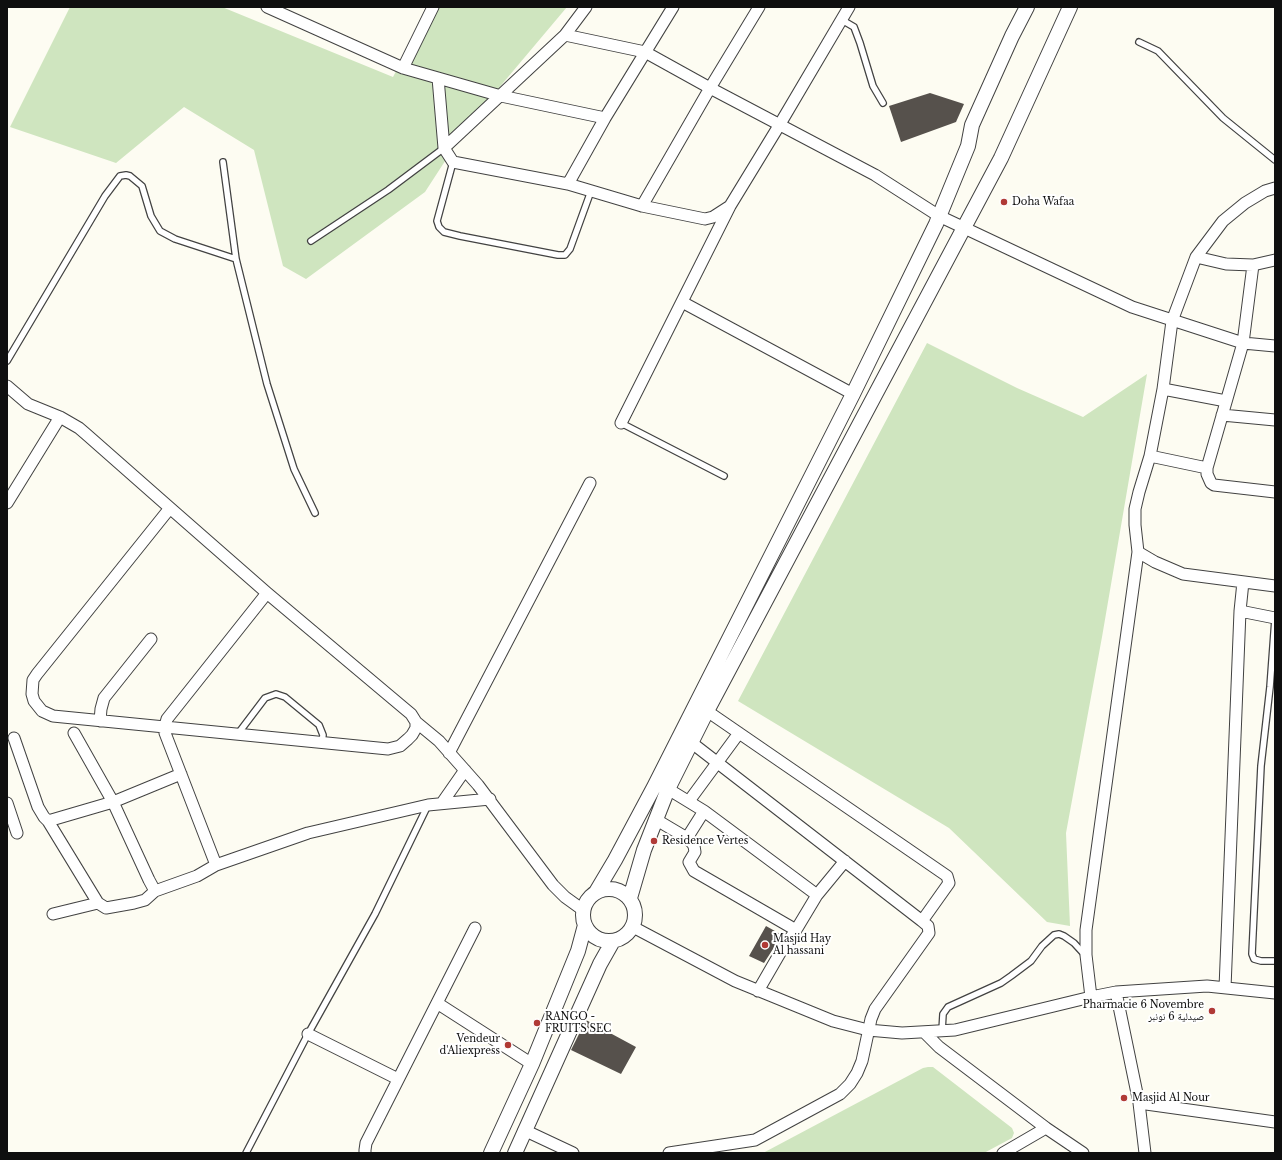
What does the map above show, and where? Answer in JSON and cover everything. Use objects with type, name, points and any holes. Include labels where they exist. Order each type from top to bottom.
[{"type":"street","points":[[267,7],[403,68],[501,96],[605,118]]},
{"type":"street","points":[[403,68],[433,7]]},
{"type":"street","points":[[444,148],[565,35],[586,7]]},
{"type":"street","points":[[568,184],[605,118],[673,7]]},
{"type":"street","points":[[642,206],[759,7]]},
{"type":"street","points":[[621,423],[730,206],[849,7]]},
{"type":"street","points":[[596,892],[610,888],[625,893],[630,898],[636,912],[635,920],[632,928],[624,936],[613,941],[606,941],[593,936],[585,925],[583,918],[583,910],[586,903],[596,892],[615,860],[654,787],[853,394],[939,216],[968,146],[972,125],[1012,36],[1027,7]]},
{"type":"street","points":[[630,898],[638,868],[655,819],[668,788],[707,711],[1001,158],[1070,7]]},
{"type":"street","points":[[565,35],[645,52],[710,88],[874,174],[939,216],[1132,307],[1243,343],[1275,346]]},
{"type":"street","points":[[438,78],[444,148],[453,162],[568,184],[642,206],[705,218],[713,217],[730,206]]},
{"type":"street","points":[[1091,997],[1086,955],[1086,930],[1138,552],[1135,509],[1150,456],[1163,389],[1172,321],[1196,257],[1223,221],[1245,203],[1265,191],[1275,188]]},
{"type":"street","points":[[1196,257],[1226,264],[1253,265],[1275,260]]},
{"type":"street","points":[[1253,265],[1243,343],[1207,468],[1209,480],[1214,485],[1275,492]]},
{"type":"street","points":[[682,302],[853,394]]},
{"type":"street","points":[[7,386],[28,404],[60,417],[82,431],[267,593],[408,711],[416,722],[439,741],[490,799],[553,885],[583,910]]},
{"type":"street","points":[[1163,389],[1226,401]]},
{"type":"street","points":[[1222,415],[1275,420]]},
{"type":"street","points":[[7,502],[60,417]]},
{"type":"street","points":[[1150,456],[1207,468]]},
{"type":"street","points":[[450,753],[590,484]]},
{"type":"street","points":[[170,508],[37,674],[33,680],[32,694],[37,706],[47,714],[53,716],[165,726],[322,743],[394,748],[400,746],[412,735],[416,728],[416,722]]},
{"type":"street","points":[[1138,552],[1155,562],[1183,574],[1275,586]]},
{"type":"street","points":[[1225,988],[1240,611],[1243,582]]},
{"type":"street","points":[[216,865],[165,733],[165,726],[167,720],[267,593]]},
{"type":"street","points":[[1240,611],[1275,618]]},
{"type":"street","points":[[100,721],[104,698],[151,639]]},
{"type":"street","points":[[707,711],[947,876],[949,883],[922,921]]},
{"type":"street","points":[[689,801],[716,762],[739,733]]},
{"type":"street","points":[[74,734],[113,802],[155,891]]},
{"type":"street","points":[[14,738],[38,807],[98,902],[106,908],[134,904],[145,900],[155,891],[197,876],[216,865],[308,833],[428,805],[490,799]]},
{"type":"street","points":[[692,743],[928,926],[928,933],[875,1009],[868,1030],[862,1061],[857,1073],[845,1089],[840,1094],[730,1153]]},
{"type":"street","points":[[442,803],[465,770]]},
{"type":"street","points":[[48,821],[113,802],[181,774]]},
{"type":"street","points":[[668,788],[704,811],[817,895]]},
{"type":"street","points":[[7,803],[17,833]]},
{"type":"street","points":[[688,838],[704,811]]},
{"type":"street","points":[[655,819],[688,838],[694,846],[695,852],[689,862],[694,871],[796,930]]},
{"type":"street","points":[[758,991],[817,895],[845,861]]},
{"type":"street","points":[[53,914],[98,902]]},
{"type":"street","points":[[491,1153],[532,1064],[578,951],[585,925]]},
{"type":"street","points":[[365,1153],[366,1143],[475,928]]},
{"type":"street","points":[[632,928],[735,981],[758,991],[833,1022],[868,1030],[902,1033],[942,1032],[1116,992],[1207,986],[1275,993]]},
{"type":"street","points":[[514,1153],[600,964],[613,941]]},
{"type":"street","points":[[1116,992],[1139,1103],[1145,1153]]},
{"type":"street","points":[[437,1003],[532,1064]]},
{"type":"street","points":[[924,1032],[939,1046],[1046,1128],[1083,1153]]},
{"type":"street","points":[[308,1034],[398,1079]]},
{"type":"street","points":[[1139,1103],[1275,1122]]},
{"type":"street","points":[[1003,1153],[1046,1128]]},
{"type":"street","points":[[524,1130],[573,1153]]},
{"type":"street","points":[[669,1153],[755,1140]]},
{"type":"lane","points":[[842,20],[854,27],[873,86],[883,103]]},
{"type":"lane","points":[[1139,42],[1158,51],[1223,118],[1275,160]]},
{"type":"lane","points":[[310,241],[388,190],[444,148]]},
{"type":"lane","points":[[223,162],[236,259],[267,384],[294,469],[315,513]]},
{"type":"lane","points":[[453,162],[437,221],[439,227],[444,232],[460,236],[558,255],[565,255],[570,249],[591,191]]},
{"type":"lane","points":[[7,361],[104,196],[120,176],[130,176],[142,186],[151,216],[160,231],[175,240],[236,259]]},
{"type":"lane","points":[[621,423],[724,476]]},
{"type":"lane","points":[[1275,618],[1270,687],[1261,766],[1252,954],[1254,959],[1261,961],[1275,961]]},
{"type":"lane","points":[[237,734],[265,698],[276,694],[285,698],[319,725],[323,735],[322,743]]},
{"type":"lane","points":[[246,1153],[308,1034],[375,914],[428,805]]},
{"type":"lane","points":[[942,1032],[942,1018],[948,1007],[990,988],[1011,976],[1031,961],[1042,946],[1054,935],[1059,934],[1064,936],[1074,943],[1086,955]]},
{"type":"green space","points":[[70,7],[222,7],[393,77],[429,7],[567,7],[471,121],[425,192],[306,279],[283,266],[254,150],[184,107],[116,163],[10,127]]},
{"type":"green space","points":[[927,343],[1017,388],[1083,417],[1147,374],[1102,637],[1066,833],[1070,926],[1047,922],[949,828],[738,701]]},
{"type":"green space","points":[[933,1067],[1012,1128],[1014,1133],[1012,1138],[984,1153],[763,1153],[923,1068]]},
{"type":"building","points":[[930,93],[964,104],[956,122],[901,142],[889,106]]},
{"type":"building","name":"Masjid Hay Al hassani","points":[[766,926],[782,935],[764,963],[749,956]]},
{"type":"building","points":[[586,1020],[636,1047],[621,1074],[571,1050]]},
{"type":"place","name":"Doha Wafaa","points":[[1004,202]]},
{"type":"place","name":"Residence Vertes","points":[[654,841]]},
{"type":"place","name":"Masjid Hay Al hassani","points":[[765,945]]},
{"type":"place","name":"Pharmacie 6 Novembre صيدلية 6 نونبر","points":[[1212,1011]]},
{"type":"place","name":"RANGO - FRUITS SEC","points":[[537,1023]]},
{"type":"place","name":"Vendeur d'Aliexpress","points":[[508,1045]]},
{"type":"place","name":"Masjid Al Nour","points":[[1124,1098]]}]
